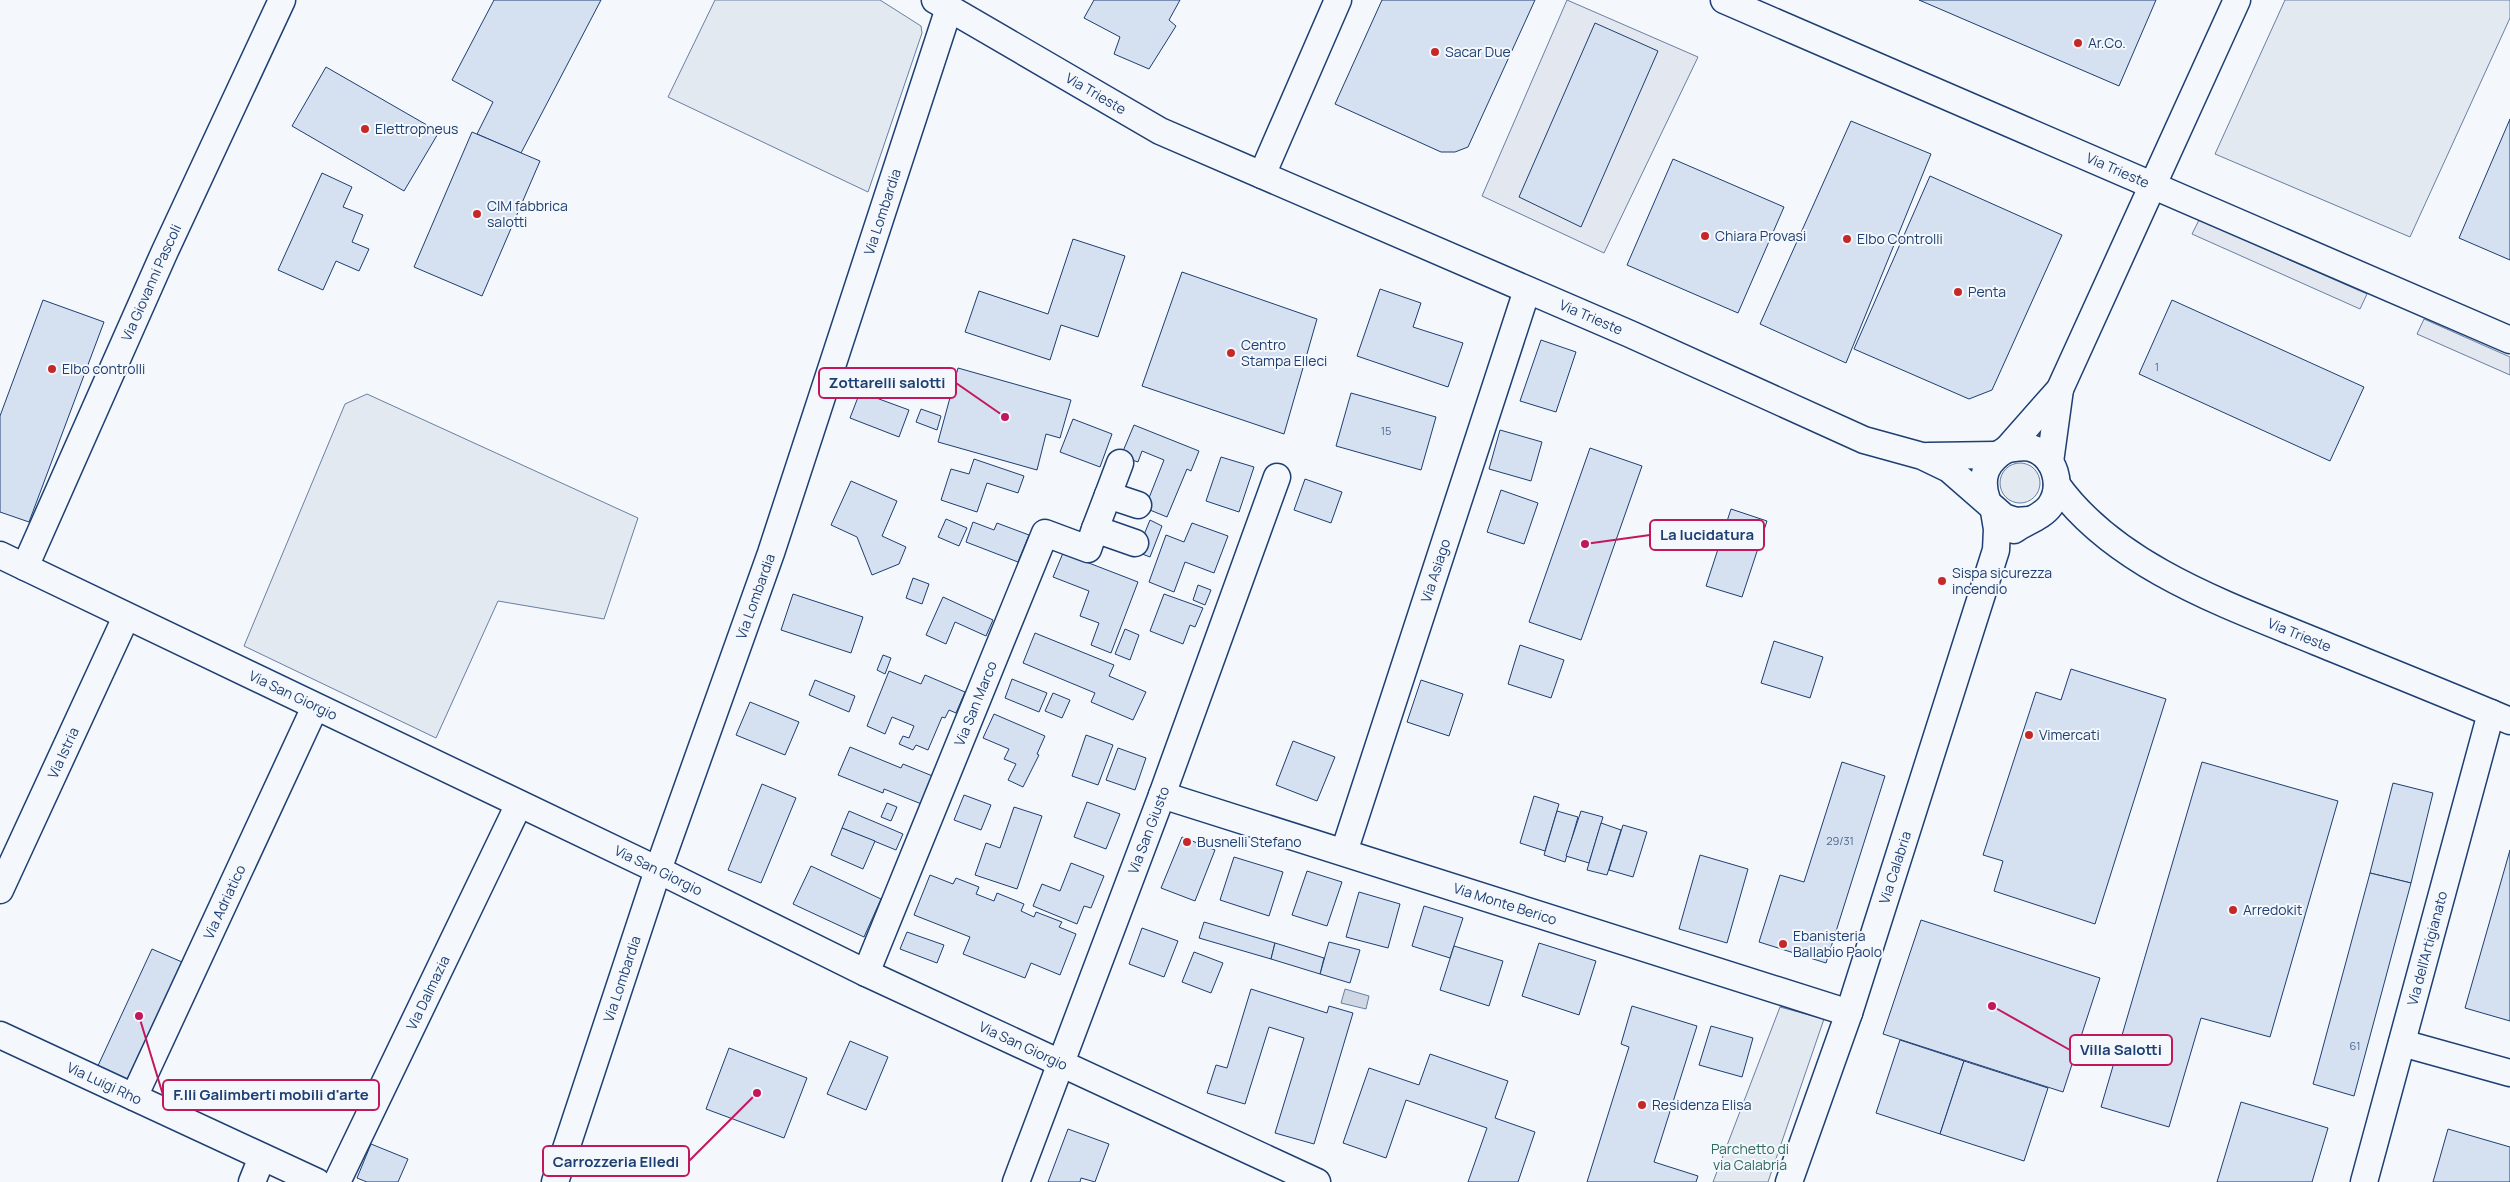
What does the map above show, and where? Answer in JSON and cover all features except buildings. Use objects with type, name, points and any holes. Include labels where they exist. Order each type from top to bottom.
[{"type":"street","name":"Via Giovanni Pascoli","points":[[25,567],[161,260],[282,0]]},
{"type":"street","points":[[1262,175],[1338,0]]},
{"type":"street","name":"Via Trieste","points":[[1724,0],[2510,340]]},
{"type":"street","points":[[1996,550],[1997,529],[1983,489],[1984,476],[1988,464],[2002,452],[2060,389],[2238,0]]},
{"type":"street","name":"Via Trieste","points":[[942,4],[1160,132],[1527,290],[1864,440],[1922,456]]},
{"type":"street","name":"Via Lombardia","points":[[555,1182],[658,870],[771,553],[942,4]]},
{"type":"street","name":"Via Asiago","points":[[1344,852],[1527,290]]},
{"type":"street","points":[[1996,550],[2006,535],[2034,518],[2052,502],[2060,389]]},
{"type":"street","points":[[1922,456],[2002,452],[2031,448],[2042,454],[2053,474]]},
{"type":"street","points":[[1922,456],[1949,470],[2004,518],[2016,521],[2034,518],[2098,529]]},
{"type":"street","points":[[1120,462],[1095,529],[1134,543]]},
{"type":"street","name":"Via Trieste","points":[[2053,474],[2070,504],[2098,529],[2143,563],[2237,610],[2501,717]]},
{"type":"street","name":"Via San Giusto","points":[[1016,1182],[1162,795],[1277,476]]},
{"type":"street","points":[[1108,495],[1138,505]]},
{"type":"street","name":"Via San Marco","points":[[866,973],[1045,533],[1088,548],[1095,529]]},
{"type":"street","name":"Via Calabria","points":[[1789,1182],[1849,1013],[1996,550]]},
{"type":"street","name":"Via San Giorgio","points":[[0,555],[658,870],[866,973],[1317,1182]]},
{"type":"street","name":"Via Istria","points":[[0,890],[126,616]]},
{"type":"street","name":"Via Adriatico","points":[[134,1097],[316,707]]},
{"type":"street","name":"Via dell'Artigianato","points":[[2364,1182],[2402,1043],[2501,717]]},
{"type":"street","name":"Via Monte Berico","points":[[1162,795],[1849,1013]]},
{"type":"street","name":"Via Dalmazia","points":[[337,1182],[519,804]]},
{"type":"street","name":"Via Luigi Rho","points":[[0,1035],[317,1182]]},
{"type":"street","points":[[2402,1043],[2510,1073]]},
{"type":"street","points":[[252,1182],[262,1156]]},
{"type":"green space","points":[[715,0],[880,0],[921,26],[922,33],[868,192],[668,97]]},
{"type":"green space","points":[[2285,0],[2510,0],[2510,18],[2410,237],[2215,154]]},
{"type":"green space","points":[[367,394],[638,518],[604,619],[498,601],[436,738],[244,646],[345,404]]},
{"type":"green space","points":[[2020,463],[2034,469],[2040,483],[2034,497],[2020,503],[2006,497],[2000,483],[2006,469]]},
{"type":"green space","name":"Parchetto di via Calabria","points":[[1780,1007],[1824,1019],[1768,1182],[1713,1182]]},
{"type":"shaded area","points":[[1567,0],[1698,57],[1604,253],[1482,196]]},
{"type":"shaded area","points":[[2199,220],[2367,294],[2360,309],[2192,234]]},
{"type":"shaded area","points":[[2424,319],[2510,357],[2510,375],[2417,334]]},
{"type":"shaded area","points":[[1345,989],[1369,996],[1366,1009],[1341,1003]]},
{"type":"place","name":"Ar.Co.","points":[[2078,43]]},
{"type":"place","name":"Sacar Due","points":[[1435,52]]},
{"type":"place","name":"Elettropneus","points":[[365,129]]},
{"type":"place","name":"CIM fabbrica salotti","points":[[477,214]]},
{"type":"place","name":"Chiara Provasi","points":[[1705,236]]},
{"type":"place","name":"Elbo Controlli","points":[[1847,239]]},
{"type":"place","name":"Penta","points":[[1958,292]]},
{"type":"place","name":"Centro Stampa Elleci","points":[[1231,353]]},
{"type":"place","name":"Elbo controlli","points":[[52,369]]},
{"type":"place","name":"Zottarelli salotti","points":[[1005,417]]},
{"type":"place","name":"La lucidatura","points":[[1585,544]]},
{"type":"place","name":"Sispa sicurezza incendio","points":[[1942,581]]},
{"type":"place","name":"Vimercati","points":[[2029,735]]},
{"type":"place","name":"Busnelli Stefano","points":[[1187,842]]},
{"type":"place","name":"Arredokit","points":[[2233,910]]},
{"type":"place","name":"Ebanisteria Ballabio Paolo","points":[[1783,944]]},
{"type":"place","name":"Villa Salotti","points":[[1992,1006]]},
{"type":"place","name":"F.lli Galimberti mobili d'arte","points":[[139,1016]]},
{"type":"place","name":"Carrozzeria Elledi","points":[[757,1093]]},
{"type":"place","name":"Residenza Elisa","points":[[1642,1105]]}]
